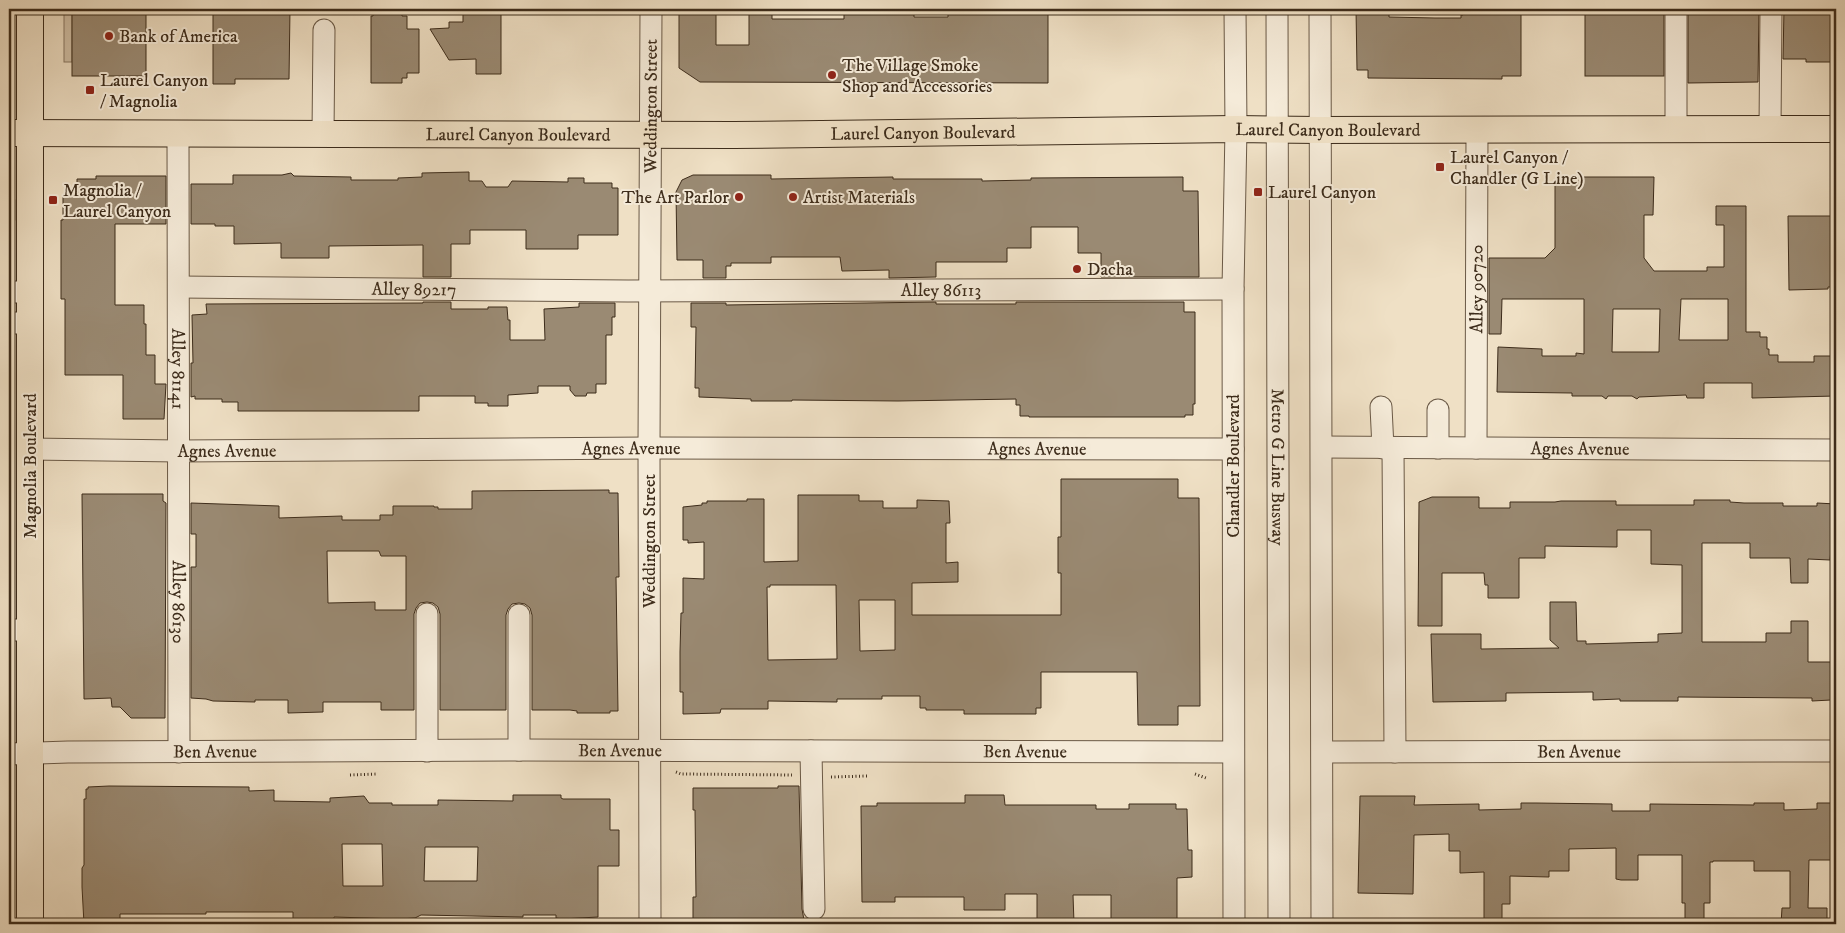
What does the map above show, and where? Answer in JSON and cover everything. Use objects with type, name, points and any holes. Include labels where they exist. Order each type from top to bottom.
[{"type":"main road","name":"Magnolia Boulevard","points":[[30,9],[20,133],[19,292],[19,323],[29,449],[20,630],[20,754],[30,924]]},
{"type":"main road","name":"Laurel Canyon Boulevard","points":[[20,133],[650,135],[1236,129],[1836,130]]},
{"type":"street","name":"Weddington Street","points":[[650,924],[649,292],[651,9]]},
{"type":"street","name":"Chandler Boulevard","points":[[1234,924],[1233,289],[1236,129],[1235,9]]},
{"type":"street","name":"Metro G Line Busway","points":[[1277,9],[1279,924]]},
{"type":"street","points":[[1320,9],[1322,924]]},
{"type":"street","points":[[1676,9],[1676,130]]},
{"type":"street","points":[[1770,130],[1771,9]]},
{"type":"street","points":[[323,134],[324,30]]},
{"type":"street","name":"Alley 90720","points":[[1476,448],[1477,130]]},
{"type":"street","name":"Alley 81141","points":[[178,133],[179,451]]},
{"type":"street","name":"Alley 89217","points":[[179,288],[649,292]]},
{"type":"street","name":"Alley 86113","points":[[649,292],[1233,289]]},
{"type":"street","points":[[1380,407],[1388,448],[1395,752]]},
{"type":"street","points":[[1438,410],[1438,448]]},
{"type":"street","name":"Agnes Avenue","points":[[1322,447],[1836,450]]},
{"type":"street","name":"Agnes Avenue","points":[[29,449],[179,451],[649,448],[1233,449]]},
{"type":"street","name":"Alley 86130","points":[[179,451],[179,752]]},
{"type":"street","points":[[427,614],[427,751]]},
{"type":"street","points":[[519,615],[519,750]]},
{"type":"street","name":"Ben Avenue","points":[[20,754],[519,750],[1233,752]]},
{"type":"street","points":[[811,751],[814,909]]},
{"type":"street","name":"Ben Avenue","points":[[1323,752],[1836,751]]},
{"type":"path","points":[[674,770],[681,774],[810,775],[823,778],[867,776]]},
{"type":"shaded area","points":[[64,9],[72,9],[72,62],[64,62]]},
{"type":"building","name":"Bank of America","points":[[72,9],[146,9],[146,76],[72,76]]},
{"type":"building","points":[[213,9],[290,9],[289,79],[235,79],[235,84],[213,84]]},
{"type":"building","points":[[373,9],[402,9],[402,16],[407,16],[407,29],[419,29],[419,73],[407,73],[407,78],[402,78],[402,83],[371,83],[371,16],[373,16]]},
{"type":"building","points":[[463,9],[501,9],[501,74],[476,74],[476,59],[449,60],[430,29],[449,28],[449,22],[463,22]]},
{"type":"building","points":[[679,9],[716,9],[716,45],[749,45],[749,9],[772,9],[772,19],[844,19],[844,9],[914,9],[914,17],[948,17],[948,9],[1048,9],[1048,83],[700,82],[679,68]]},
{"type":"building","points":[[1356,9],[1389,9],[1389,17],[1461,18],[1463,9],[1521,9],[1521,76],[1502,76],[1502,79],[1368,78],[1368,70],[1357,70]]},
{"type":"building","points":[[1585,9],[1664,9],[1664,76],[1585,76]]},
{"type":"building","points":[[1688,9],[1759,9],[1758,82],[1688,83]]},
{"type":"building","points":[[1784,9],[1836,9],[1836,62],[1806,62],[1806,59],[1783,59]]},
{"type":"building","points":[[469,172],[469,181],[482,181],[486,187],[508,187],[512,181],[568,182],[568,178],[584,178],[584,183],[612,183],[612,188],[618,188],[618,235],[578,235],[578,249],[526,249],[526,230],[470,230],[470,244],[451,244],[451,277],[423,277],[423,245],[329,246],[329,258],[281,258],[281,243],[234,244],[234,226],[191,224],[191,184],[233,184],[233,175],[282,175],[291,173],[294,176],[351,177],[351,180],[398,180],[398,178],[422,177],[422,173]]},
{"type":"building","points":[[693,175],[771,175],[771,179],[893,177],[893,179],[982,179],[982,181],[1031,180],[1031,178],[1183,177],[1183,191],[1198,191],[1199,277],[1101,277],[1101,253],[1078,253],[1078,227],[1031,227],[1031,248],[1007,248],[1007,262],[936,262],[936,277],[889,278],[889,270],[842,271],[840,257],[771,257],[771,263],[731,263],[731,266],[726,266],[726,278],[703,278],[703,260],[677,260],[676,192],[682,180]]},
{"type":"building","points":[[96,176],[166,176],[166,224],[115,224],[115,305],[144,305],[146,355],[155,355],[155,384],[166,384],[164,419],[123,419],[123,375],[65,375],[65,299],[61,299],[61,220],[63,220],[63,195],[77,195],[77,179],[96,179]]},
{"type":"building","points":[[1564,177],[1654,177],[1653,215],[1644,215],[1644,258],[1654,271],[1707,271],[1707,267],[1724,267],[1724,225],[1716,225],[1716,206],[1746,206],[1746,332],[1760,332],[1760,337],[1767,337],[1769,355],[1778,355],[1778,362],[1814,362],[1814,356],[1836,356],[1836,396],[1752,398],[1752,383],[1704,383],[1704,398],[1687,398],[1686,395],[1639,397],[1637,399],[1632,396],[1608,396],[1606,399],[1602,396],[1572,396],[1572,393],[1497,392],[1498,347],[1542,349],[1542,356],[1576,356],[1576,353],[1584,354],[1584,299],[1502,299],[1501,334],[1489,334],[1489,258],[1545,258],[1555,248],[1555,186]],"holes":[[[1681,299],[1728,299],[1728,340],[1679,340]],[[1613,309],[1660,309],[1659,352],[1612,352]]]},
{"type":"building","points":[[1788,216],[1836,216],[1836,287],[1789,290]]},
{"type":"building","points":[[451,302],[451,309],[507,307],[508,320],[510,320],[510,340],[545,340],[544,309],[579,307],[579,303],[615,303],[615,317],[612,317],[612,335],[606,335],[606,384],[596,384],[596,393],[587,393],[586,396],[575,396],[570,390],[570,386],[538,386],[538,393],[508,395],[508,406],[488,406],[488,403],[475,403],[475,396],[419,396],[419,411],[238,411],[238,402],[222,402],[222,399],[195,399],[195,396],[191,397],[191,363],[193,363],[192,315],[207,314],[206,304]]},
{"type":"building","points":[[936,302],[936,304],[1016,304],[1016,302],[1184,302],[1184,312],[1195,312],[1195,404],[1193,404],[1193,415],[1185,415],[1185,417],[1029,417],[1020,416],[1020,405],[1016,405],[1016,399],[751,401],[751,399],[699,397],[699,388],[695,388],[696,327],[691,327],[691,303],[726,303],[726,305]]},
{"type":"building","points":[[1061,479],[1178,479],[1178,498],[1199,498],[1200,706],[1178,706],[1178,725],[1138,725],[1137,672],[1041,672],[1041,708],[1036,708],[1036,714],[964,714],[964,710],[926,710],[926,708],[920,708],[920,696],[882,696],[882,699],[837,699],[837,702],[768,701],[768,709],[721,709],[720,713],[683,714],[683,692],[680,692],[680,652],[683,578],[704,579],[704,542],[688,543],[688,540],[683,540],[683,507],[702,505],[702,503],[707,503],[707,501],[764,499],[764,562],[798,561],[798,495],[859,495],[859,501],[883,501],[883,508],[917,508],[917,500],[949,501],[950,523],[946,523],[946,563],[958,562],[958,582],[912,583],[912,615],[1061,615],[1061,573],[1058,573],[1058,537],[1061,537]],"holes":[[[770,585],[836,585],[837,659],[768,660],[767,587],[770,587]],[[859,600],[895,600],[895,650],[860,651]]]},
{"type":"building","points":[[609,490],[609,493],[618,493],[619,577],[616,577],[618,711],[610,711],[610,713],[577,713],[577,711],[570,710],[532,710],[532,615],[530,608],[525,604],[519,603],[512,604],[506,615],[506,710],[440,710],[440,614],[438,607],[433,603],[427,602],[420,603],[414,614],[414,710],[381,710],[381,702],[323,702],[323,712],[288,713],[288,700],[255,700],[255,702],[213,701],[191,698],[191,567],[196,567],[196,534],[191,534],[191,503],[279,506],[279,518],[342,516],[342,520],[380,520],[380,515],[393,515],[393,506],[434,506],[438,507],[438,509],[472,509],[472,491]],"holes":[[[327,551],[379,551],[381,556],[406,556],[406,610],[375,610],[375,602],[328,603]]]},
{"type":"building","points":[[82,494],[163,494],[163,501],[166,503],[165,718],[131,718],[120,707],[112,707],[111,698],[84,699]]},
{"type":"building","points":[[1432,497],[1479,497],[1479,508],[1510,508],[1510,502],[1561,501],[1616,501],[1616,505],[1694,505],[1694,500],[1783,503],[1783,506],[1817,506],[1817,503],[1836,504],[1836,539],[1832,539],[1830,560],[1808,559],[1808,583],[1791,583],[1790,558],[1750,558],[1750,543],[1702,543],[1702,642],[1766,642],[1766,633],[1791,633],[1791,621],[1808,621],[1808,662],[1836,662],[1836,697],[1831,697],[1831,700],[1812,701],[1812,698],[1678,697],[1678,701],[1620,701],[1620,699],[1593,700],[1593,692],[1506,693],[1506,701],[1433,702],[1431,634],[1481,634],[1481,649],[1559,648],[1550,640],[1550,602],[1576,602],[1577,641],[1586,641],[1586,644],[1658,642],[1658,634],[1682,633],[1682,565],[1651,564],[1651,530],[1617,530],[1617,547],[1545,546],[1545,558],[1519,558],[1519,598],[1488,598],[1488,585],[1485,585],[1484,573],[1442,573],[1442,626],[1418,626],[1419,502]]},
{"type":"building","points":[[778,786],[799,786],[802,909],[804,920],[718,921],[718,919],[693,919],[693,897],[696,897],[693,788],[778,788]]},
{"type":"building","points":[[88,787],[249,787],[249,791],[274,790],[274,801],[330,802],[330,798],[364,796],[369,803],[392,803],[392,805],[438,805],[438,800],[513,801],[513,795],[561,795],[563,799],[610,799],[610,830],[619,830],[619,866],[598,866],[598,917],[562,919],[556,918],[556,915],[523,915],[523,917],[421,915],[415,918],[399,919],[334,917],[334,924],[293,924],[293,912],[206,912],[206,914],[120,914],[120,924],[84,924],[82,868],[84,865],[84,799],[86,799],[86,789]],"holes":[[[342,844],[382,844],[383,886],[343,886]],[[425,847],[478,847],[477,881],[424,881]]]},
{"type":"building","points":[[965,795],[1004,795],[1005,805],[1096,805],[1096,809],[1129,809],[1129,804],[1176,804],[1176,809],[1187,809],[1188,850],[1192,850],[1192,877],[1177,878],[1177,923],[1111,921],[1111,895],[1073,895],[1074,923],[1037,923],[1037,894],[1005,894],[1005,910],[964,910],[964,897],[895,897],[895,902],[862,902],[861,806],[877,806],[877,803],[965,803]]},
{"type":"building","points":[[1360,796],[1415,796],[1414,805],[1479,804],[1479,810],[1521,809],[1521,803],[1612,804],[1612,811],[1650,811],[1650,804],[1754,805],[1754,803],[1784,803],[1784,810],[1817,809],[1817,803],[1836,803],[1836,860],[1809,860],[1808,908],[1827,908],[1827,924],[1781,924],[1782,908],[1790,908],[1790,871],[1754,871],[1754,861],[1713,861],[1710,862],[1710,903],[1704,903],[1704,924],[1685,924],[1685,903],[1682,903],[1682,855],[1638,855],[1638,880],[1621,880],[1616,879],[1616,848],[1569,849],[1569,871],[1549,871],[1549,877],[1510,876],[1510,904],[1502,904],[1502,924],[1484,924],[1484,872],[1460,873],[1460,851],[1449,851],[1449,834],[1414,835],[1413,894],[1358,893]]},
{"type":"tunnel","points":[[9,210],[31,210]]},
{"type":"place","name":"Bank of America","points":[[109,36]]},
{"type":"place","name":"The Village Smoke Shop and Accessories","points":[[832,75]]},
{"type":"place","name":"Laurel Canyon / Magnolia","points":[[90,90]]},
{"type":"place","name":"Laurel Canyon / Chandler (G Line)","points":[[1440,167]]},
{"type":"place","name":"Laurel Canyon","points":[[1258,192]]},
{"type":"place","name":"The Art Parlor","points":[[739,197]]},
{"type":"place","name":"Artist Materials","points":[[793,197]]},
{"type":"place","name":"Magnolia / Laurel Canyon","points":[[53,200]]},
{"type":"place","name":"Dacha","points":[[1077,269]]}]
